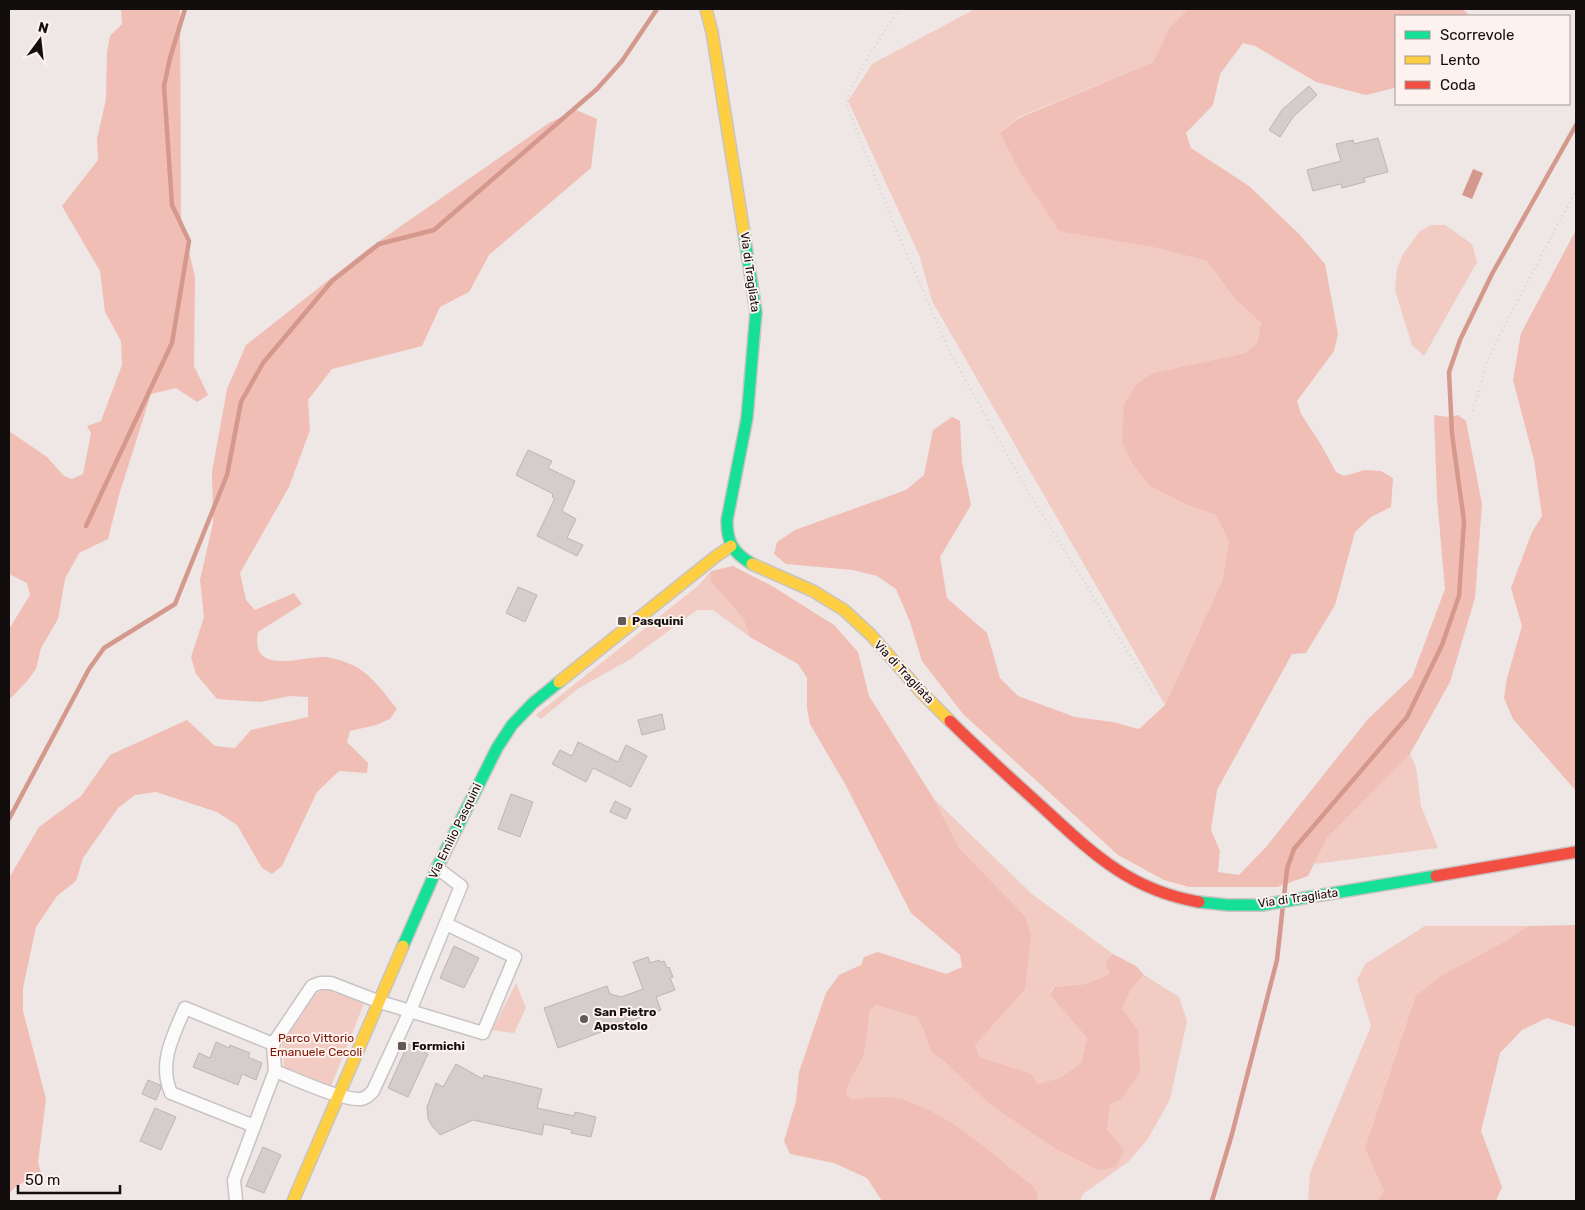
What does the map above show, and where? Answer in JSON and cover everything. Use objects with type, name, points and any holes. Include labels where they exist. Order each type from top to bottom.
[{"type":"street","name":"Via di Tragliata","points":[[706,9],[712,32],[756,312],[747,418],[727,520],[731,546],[742,557],[756,568],[825,596],[848,614],[920,692],[972,744],[1088,850],[1120,873],[1157,890],[1192,900],[1217,904],[1262,904],[1576,852]]},
{"type":"street","name":"Via Emilio Pasquini","points":[[293,1201],[437,868],[488,764],[512,725],[533,703],[715,556],[731,546]]},
{"type":"street","points":[[275,1071],[339,1095],[360,1099],[368,1097],[373,1091],[410,1011],[462,886],[437,868]]},
{"type":"street","points":[[236,1201],[234,1180],[275,1071],[272,1044],[312,986],[320,983],[331,983],[380,1002],[483,1033],[514,957],[446,924]]},
{"type":"street","points":[[254,1126],[171,1093],[167,1085],[165,1065],[169,1047],[185,1008],[272,1044]]},
{"type":"path","points":[[899,9],[855,80],[846,103],[900,238],[950,352],[1027,490],[1154,694]]},
{"type":"path","points":[[1473,411],[1487,362],[1495,344],[1576,190]]},
{"type":"green space","points":[[975,9],[1188,9],[1170,27],[1153,62],[1019,117],[1000,133],[1148,246],[1207,261],[1235,299],[1261,323],[1257,343],[1245,353],[1153,373],[1190,506],[1216,515],[1229,542],[1222,581],[1165,705],[932,301],[920,257],[848,101],[872,64]]},
{"type":"green space","points":[[1431,225],[1445,225],[1472,244],[1477,262],[1424,356],[1412,345],[1395,290],[1397,269],[1403,254],[1420,231]]},
{"type":"green space","points":[[711,571],[711,582],[743,618],[750,637],[713,610],[697,610],[629,660],[579,688],[541,719],[536,715],[699,585]]},
{"type":"green space","points":[[1410,754],[1416,767],[1421,806],[1438,848],[1314,864],[1327,838]]},
{"type":"green space","points":[[934,799],[1032,894],[1113,954],[1105,962],[1111,974],[1086,984],[1053,987],[1050,995],[1087,1038],[1081,1063],[1060,1078],[1037,1085],[1030,1073],[978,1057],[975,1045],[1025,916],[959,848]]},
{"type":"green space","points":[[1425,926],[1528,926],[1506,941],[1365,1149],[1384,1191],[1377,1201],[1308,1201],[1310,1173],[1371,1026],[1357,980],[1365,964]]},
{"type":"green space","points":[[1144,975],[1179,997],[1187,1021],[1170,1099],[1148,1139],[1128,1162],[1083,1194],[1080,1201],[1037,1201],[1038,1196],[1034,1187],[975,1139],[927,1109],[895,1098],[873,1097],[852,1099],[846,1094],[850,1080],[864,1056],[870,1010],[876,1005],[917,1017],[931,1052],[944,1061],[1124,1150],[1107,1129],[1110,1105],[1122,1099],[1138,1030],[1122,1008],[1132,988]]},
{"type":"green space","points":[[516,983],[526,1008],[514,1033],[492,1030]]},
{"type":"green space","name":"Parco Vittorio Emanuele Cecoli","points":[[335,990],[365,1001],[331,1086],[284,1067],[282,1044],[314,996],[320,991]]},
{"type":"shaded area","points":[[121,9],[180,9],[181,218],[195,277],[194,366],[208,395],[197,402],[176,388],[151,394],[119,495],[108,539],[79,553],[65,579],[58,619],[41,648],[36,669],[9,700],[9,629],[30,595],[27,583],[9,574],[9,431],[47,457],[64,476],[72,479],[83,474],[91,433],[87,426],[101,421],[122,365],[121,341],[105,312],[100,271],[62,206],[98,160],[97,139],[106,99],[107,52],[110,36],[122,24]]},
{"type":"shaded area","points":[[1188,9],[1463,9],[1469,15],[1395,15],[1395,86],[1394,88],[1366,95],[1316,82],[1255,46],[1243,43],[1220,74],[1213,105],[1186,133],[1191,148],[1249,186],[1299,234],[1325,264],[1338,334],[1334,351],[1297,401],[1301,414],[1336,472],[1344,476],[1365,470],[1381,471],[1393,478],[1391,507],[1371,517],[1355,532],[1335,605],[1306,653],[1292,654],[1217,790],[1211,830],[1220,851],[1218,872],[1239,875],[1266,847],[1368,719],[1412,677],[1445,589],[1437,498],[1434,415],[1448,417],[1458,415],[1466,421],[1482,504],[1475,598],[1450,682],[1410,754],[1327,838],[1308,876],[1277,887],[1189,887],[1164,880],[1118,855],[963,714],[922,661],[910,622],[896,589],[877,576],[853,570],[786,564],[774,554],[777,542],[795,530],[906,490],[924,475],[933,430],[952,417],[960,421],[962,462],[971,505],[940,557],[947,598],[987,633],[1000,678],[1018,696],[1075,717],[1113,722],[1139,729],[1165,705],[1222,581],[1229,542],[1216,515],[1190,506],[1150,486],[1133,465],[1122,442],[1124,404],[1136,385],[1153,373],[1245,353],[1257,343],[1261,323],[1235,299],[1207,261],[1148,246],[1059,231],[1021,174],[1000,133],[1019,118],[1153,62],[1170,27]]},
{"type":"shaded area","points":[[576,110],[597,119],[591,168],[489,255],[469,292],[440,307],[422,346],[332,369],[308,400],[310,430],[289,487],[240,573],[246,600],[255,610],[294,593],[302,604],[258,632],[258,646],[261,654],[269,659],[279,661],[324,657],[334,658],[347,663],[364,672],[397,709],[390,719],[376,725],[350,731],[347,742],[368,763],[367,773],[339,771],[317,792],[282,866],[272,874],[262,868],[237,825],[217,812],[156,792],[135,795],[118,808],[83,858],[76,881],[57,896],[36,927],[23,988],[23,1011],[46,1099],[38,1162],[41,1173],[15,1187],[9,1194],[9,878],[39,827],[81,796],[110,755],[187,720],[215,746],[235,748],[251,730],[308,717],[308,697],[290,696],[260,702],[217,699],[196,674],[191,657],[204,617],[200,580],[213,523],[212,472],[227,389],[246,345],[368,249],[549,123]]},
{"type":"shaded area","points":[[1473,169],[1483,173],[1472,199],[1462,195]]},
{"type":"shaded area","points":[[1576,230],[1576,791],[1513,719],[1504,698],[1507,678],[1522,626],[1511,588],[1532,532],[1542,516],[1534,460],[1513,380],[1521,333]]},
{"type":"shaded area","points":[[733,566],[772,586],[834,625],[858,652],[869,696],[934,799],[959,848],[1025,916],[1031,936],[1025,989],[975,1045],[979,1057],[1030,1073],[1038,1084],[1060,1078],[1081,1063],[1087,1038],[1050,995],[1054,987],[1086,984],[1110,974],[1105,962],[1113,954],[1136,966],[1144,975],[1132,988],[1122,1008],[1138,1030],[1140,1072],[1122,1099],[1110,1105],[1107,1129],[1124,1150],[1116,1167],[1098,1170],[1056,1149],[991,1105],[944,1061],[931,1052],[917,1017],[876,1005],[870,1010],[864,1056],[850,1080],[846,1094],[852,1099],[896,1098],[927,1109],[944,1118],[975,1139],[1034,1187],[1038,1196],[1037,1201],[882,1201],[867,1178],[834,1163],[790,1154],[784,1141],[796,1101],[799,1072],[826,993],[839,975],[861,965],[864,957],[878,952],[946,974],[962,967],[960,955],[911,913],[845,784],[810,724],[807,708],[807,678],[798,664],[750,637],[743,618],[711,582],[711,571]]},
{"type":"shaded area","points":[[1576,925],[1576,1027],[1547,1018],[1522,1030],[1500,1053],[1481,1131],[1502,1187],[1496,1201],[1377,1201],[1384,1191],[1365,1149],[1416,996],[1441,976],[1506,941],[1528,926]]},
{"type":"building","points":[[1309,86],[1317,95],[1293,117],[1280,137],[1269,130],[1282,110]]},
{"type":"building","points":[[1378,138],[1388,172],[1364,178],[1365,182],[1342,188],[1341,184],[1313,191],[1307,170],[1341,161],[1336,144],[1353,140],[1354,144]]},
{"type":"building","points":[[528,450],[552,461],[548,468],[575,481],[562,511],[576,519],[567,538],[583,545],[577,556],[537,536],[555,498],[552,497],[553,494],[516,475]]},
{"type":"building","points":[[518,587],[537,595],[525,622],[506,613]]},
{"type":"building","points":[[662,714],[665,729],[642,735],[638,720]]},
{"type":"building","points":[[578,742],[618,762],[626,745],[647,756],[631,787],[593,768],[586,782],[552,764],[560,750],[572,756]]},
{"type":"building","points":[[511,794],[533,802],[520,837],[498,829]]},
{"type":"building","points":[[615,801],[631,809],[626,819],[610,812]]},
{"type":"building","points":[[454,946],[479,958],[464,988],[440,978]]},
{"type":"building","points":[[648,957],[650,963],[659,960],[660,962],[664,961],[673,977],[670,978],[675,990],[656,997],[661,1010],[558,1048],[544,1008],[607,986],[610,994],[621,997],[643,989],[633,962]]},
{"type":"building","points":[[216,1042],[229,1048],[230,1045],[250,1053],[248,1057],[262,1063],[256,1080],[242,1074],[238,1085],[193,1067],[199,1053],[210,1058]]},
{"type":"building","points":[[408,1044],[428,1054],[408,1097],[388,1088]]},
{"type":"building","points":[[456,1064],[483,1079],[484,1075],[542,1089],[537,1108],[574,1116],[575,1112],[596,1117],[591,1137],[571,1133],[572,1130],[544,1124],[542,1135],[473,1120],[440,1135],[428,1119],[427,1107],[436,1083],[443,1087]]},
{"type":"building","points":[[148,1080],[160,1085],[161,1088],[156,1100],[142,1094]]},
{"type":"building","points":[[155,1108],[176,1117],[161,1150],[140,1141]]},
{"type":"building","points":[[263,1147],[281,1155],[264,1193],[246,1186]]},
{"type":"waterway","points":[[86,526],[172,343],[189,241],[172,205],[164,86],[170,58],[185,9]]},
{"type":"waterway","points":[[9,819],[89,669],[104,648],[175,604],[227,475],[241,402],[263,363],[332,281],[379,244],[434,230],[597,89],[622,61],[657,9]]},
{"type":"waterway","points":[[1284,897],[1287,869],[1294,849],[1407,717],[1442,645],[1459,596],[1464,521],[1452,434],[1449,372],[1460,340],[1492,274],[1576,125]]},
{"type":"waterway","points":[[1212,1201],[1232,1134],[1277,960],[1283,905]]},
{"type":"traffic: fast","points":[[744,233],[756,312],[747,418],[727,520],[728,534],[732,546],[735,551],[752,564]]},
{"type":"traffic: fast","points":[[403,946],[437,868],[497,748],[512,725],[533,703],[559,682]]},
{"type":"traffic: fast","points":[[1199,902],[1228,905],[1262,905],[1436,876]]},
{"type":"traffic: slow","points":[[706,9],[712,32],[744,233]]},
{"type":"traffic: slow","points":[[559,682],[731,546]]},
{"type":"traffic: slow","points":[[752,564],[813,591],[844,610],[871,635],[920,691],[950,721]]},
{"type":"traffic: slow","points":[[293,1201],[403,946]]},
{"type":"traffic: jam","points":[[950,721],[1076,837],[1112,866],[1151,888],[1199,902]]},
{"type":"traffic: jam","points":[[1436,876],[1576,852]]},
{"type":"place","name":"Pasquini","points":[[622,621]]},
{"type":"place","name":"San Pietro Apostolo","points":[[584,1019]]},
{"type":"place","name":"Formichi","points":[[402,1046]]}]
